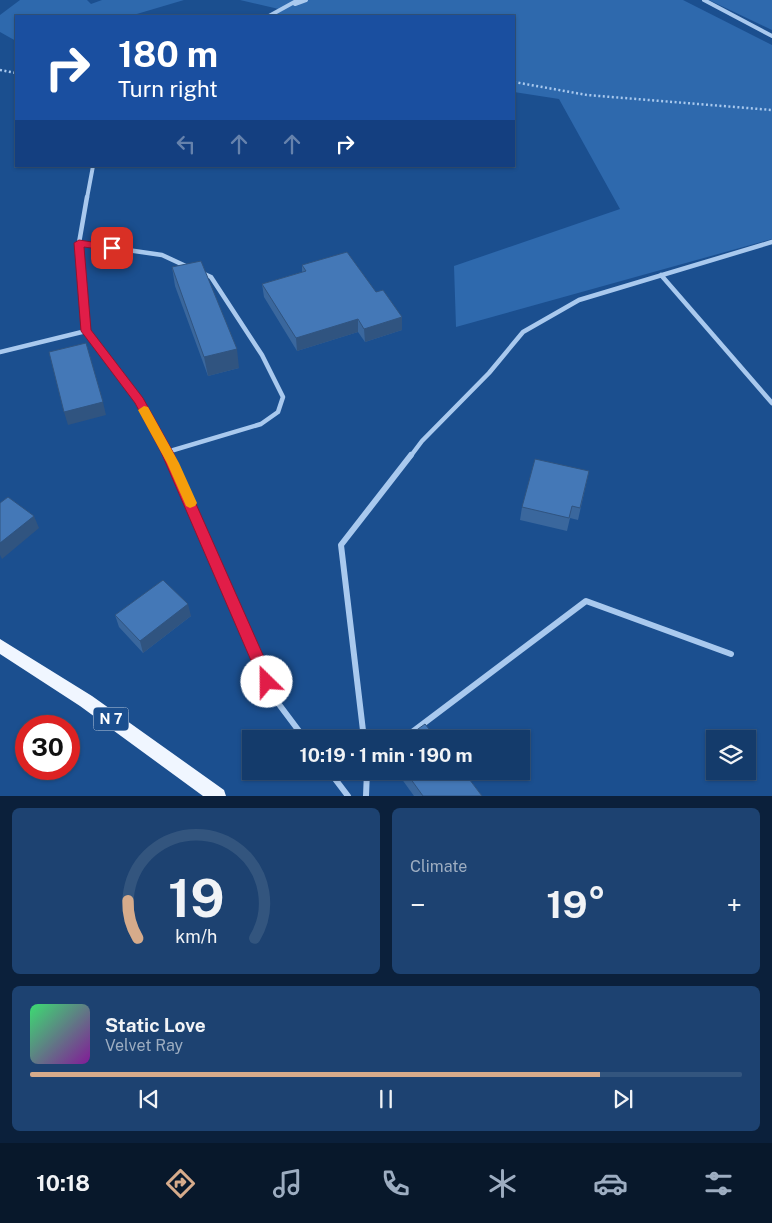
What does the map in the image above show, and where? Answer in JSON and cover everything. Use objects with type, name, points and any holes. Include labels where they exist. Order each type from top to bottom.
[{"type":"main road","name":"N 7","points":[[0,646],[86,701],[218,796]]},
{"type":"street","points":[[294,4],[298,0]]},
{"type":"street","points":[[271,15],[306,0]]},
{"type":"street","points":[[704,0],[772,36]]},
{"type":"street","points":[[92,167],[79,243],[86,331],[139,400],[167,452],[275,699],[298,730]]},
{"type":"street","points":[[363,730],[341,545],[422,441],[489,373],[523,332],[579,300],[772,242]]},
{"type":"street","points":[[79,243],[162,255],[211,277],[262,355],[283,397],[278,412],[261,424],[167,452]]},
{"type":"street","points":[[661,275],[772,403]]},
{"type":"street","points":[[0,352],[86,331]]},
{"type":"street","points":[[415,730],[586,601],[731,654]]},
{"type":"street","points":[[336,780],[348,796]]},
{"type":"street","points":[[366,796],[367,780]]},
{"type":"path","points":[[0,70],[15,73]]},
{"type":"path","points":[[515,82],[587,95],[772,110]]},
{"type":"shaded area","points":[[20,0],[87,0],[91,4],[102,0],[184,0],[133,15],[15,15],[15,40],[0,32],[0,15]]},
{"type":"shaded area","points":[[240,0],[683,0],[772,45],[772,239],[456,327],[454,266],[620,209],[559,99],[515,92],[515,15],[274,15],[283,10]]},
{"type":"shaded area","points":[[709,0],[772,0],[772,30]]},
{"type":"building","points":[[347,252],[376,292],[383,290],[402,317],[364,329],[358,319],[296,338],[262,284],[306,271],[302,265]]},
{"type":"building","points":[[201,261],[237,349],[204,357],[172,267]]},
{"type":"building","points":[[86,343],[103,402],[64,412],[49,352]]},
{"type":"building","points":[[535,459],[589,471],[580,508],[572,506],[569,518],[522,507]]},
{"type":"building","points":[[8,497],[34,516],[0,543],[0,503]]},
{"type":"building","points":[[163,580],[188,604],[140,641],[115,615]]},
{"type":"building","points":[[425,724],[430,730],[417,730]]},
{"type":"building","points":[[411,780],[470,780],[482,796],[423,796]]},
{"type":"slow traffic","points":[[144,410],[173,463],[190,503]]},
{"type":"route","points":[[112,248],[79,243],[86,331],[139,400],[167,452],[267,682]]}]
